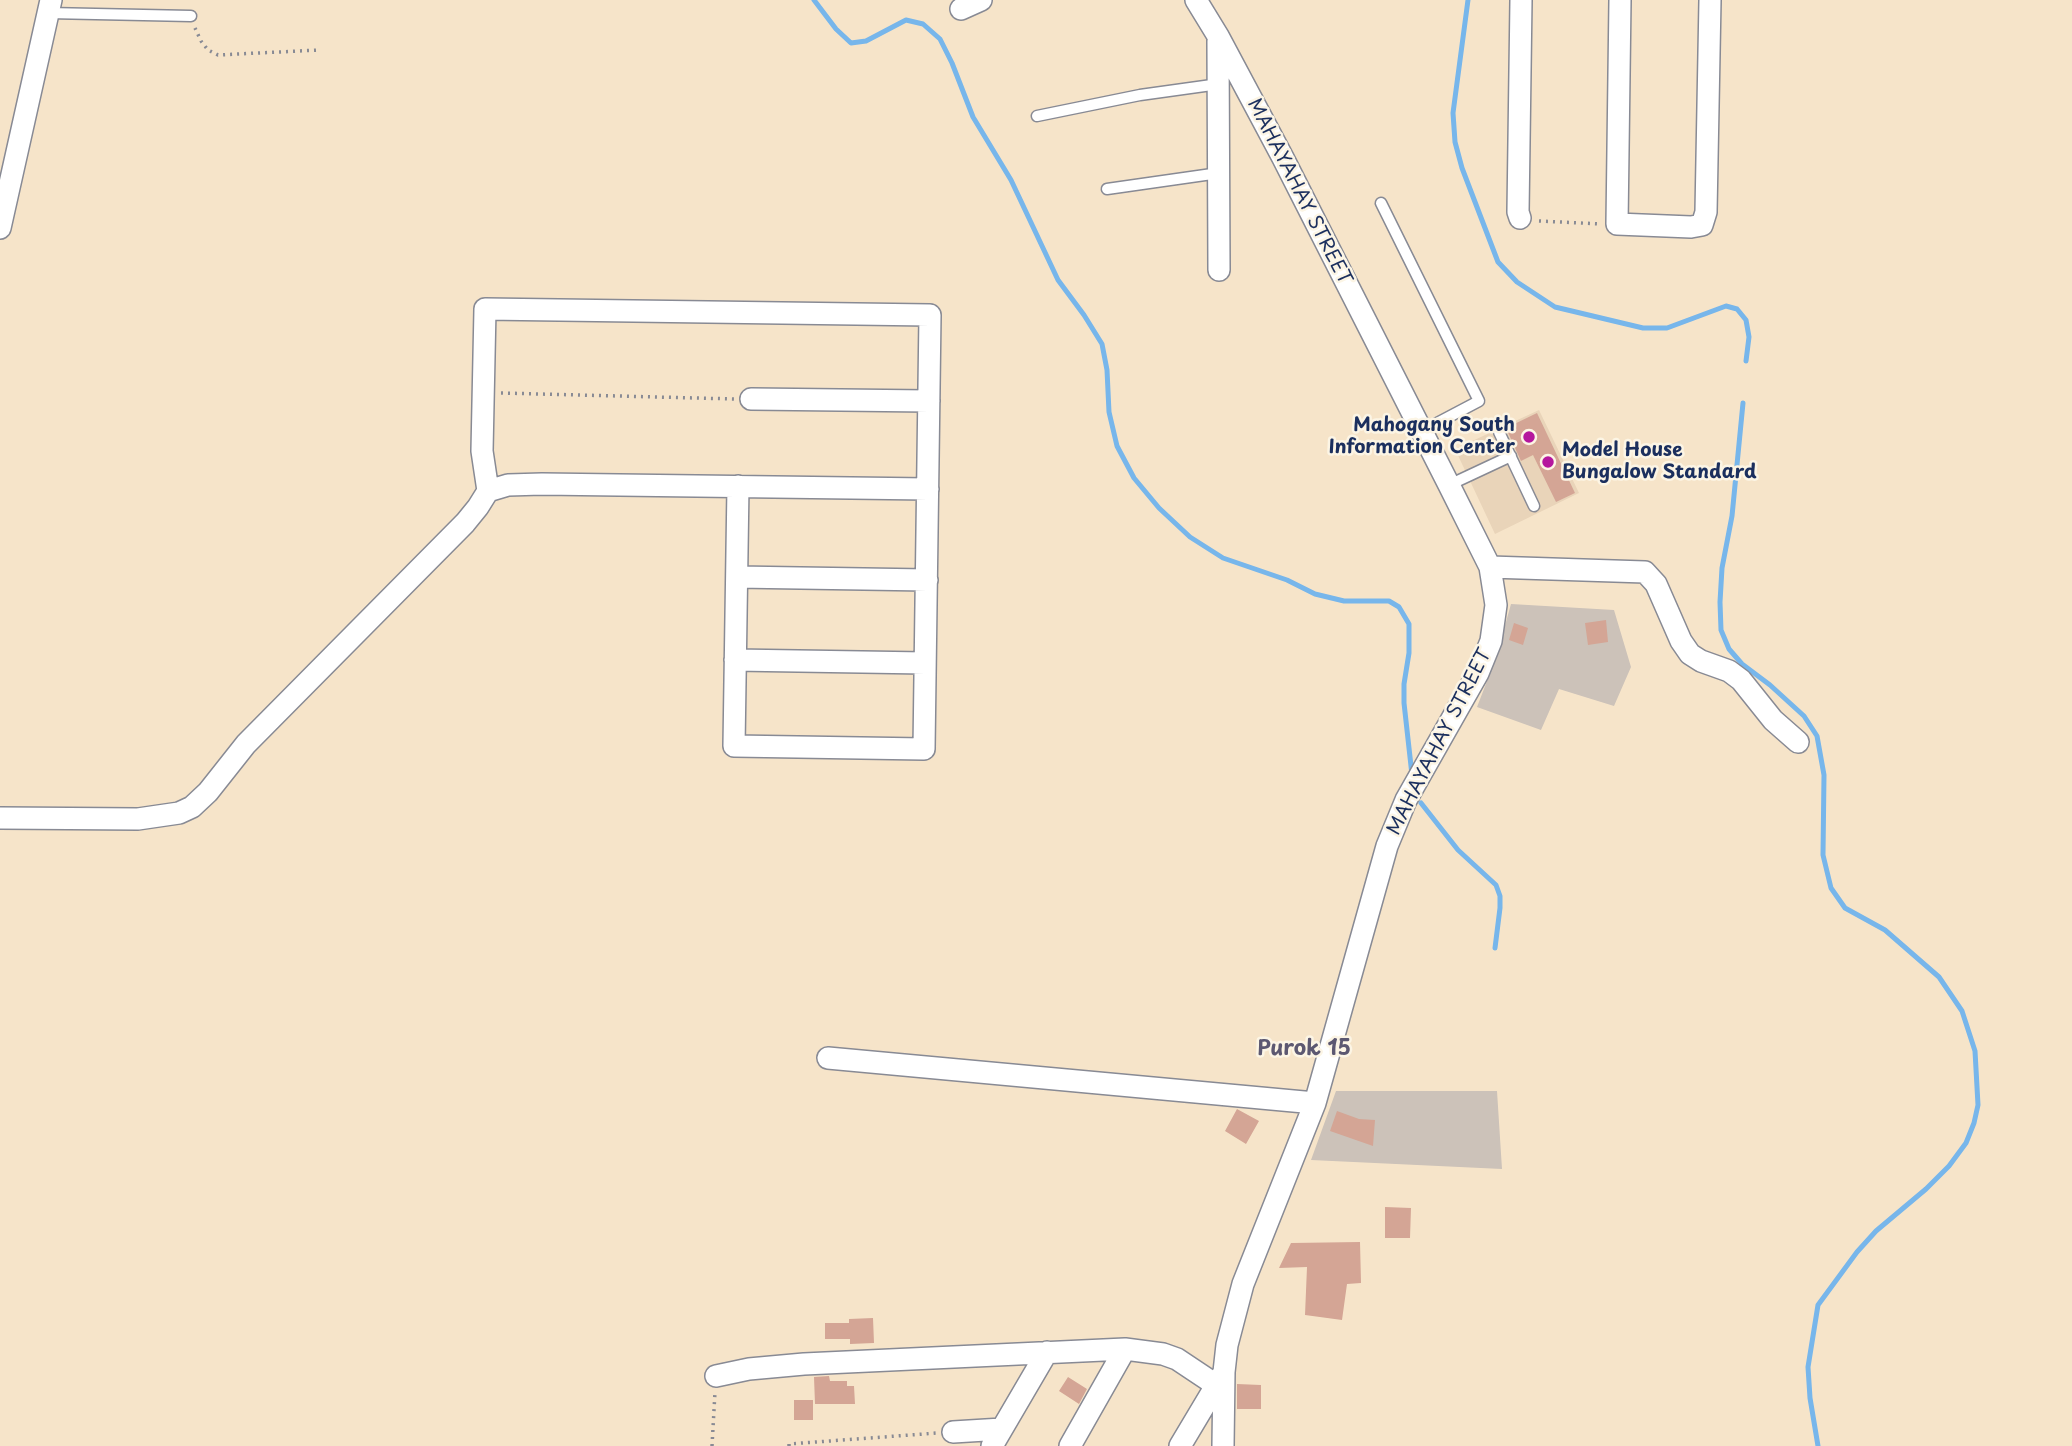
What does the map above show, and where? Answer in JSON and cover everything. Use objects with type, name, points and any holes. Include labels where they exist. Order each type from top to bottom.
[{"type":"street","points":[[961,9],[981,0]]},
{"type":"street","name":"MAHAYAHAY STREET","points":[[1196,0],[1218,36],[1450,485],[1490,567],[1496,604],[1491,641],[1478,673],[1406,800],[1391,835],[1315,1103],[1243,1284],[1220,1379],[1223,1446]]},
{"type":"street","points":[[1520,218],[1521,0]]},
{"type":"street","points":[[1620,0],[1617,224],[1697,227],[1706,219],[1710,0]]},
{"type":"street","points":[[0,228],[49,7]]},
{"type":"street","points":[[1218,36],[1219,270]]},
{"type":"street","points":[[0,818],[138,819],[179,813],[192,807],[208,792],[246,744],[466,523],[488,491],[482,451],[485,309],[930,315],[924,749],[734,747],[738,486]]},
{"type":"street","points":[[751,399],[929,401]]},
{"type":"street","points":[[488,491],[522,484],[928,489]]},
{"type":"street","points":[[1490,567],[1645,572],[1656,584],[1681,641],[1690,654],[1729,671],[1741,680],[1773,720],[1798,742]]},
{"type":"street","points":[[737,577],[926,580]]},
{"type":"street","points":[[736,660],[925,663]]},
{"type":"street","points":[[828,1058],[1315,1103]]},
{"type":"street","points":[[1070,1446],[1125,1349]]},
{"type":"street","points":[[716,1376],[774,1366],[1047,1352],[1125,1349],[1163,1354],[1220,1379],[1180,1446]]},
{"type":"street","points":[[953,1432],[997,1438],[1047,1352]]},
{"type":"lane","points":[[49,7],[191,16]]},
{"type":"lane","points":[[1037,116],[1094,103],[1219,85]]},
{"type":"lane","points":[[1107,189],[1219,173]]},
{"type":"lane","points":[[1381,203],[1479,401],[1422,431]]},
{"type":"lane","points":[[1499,432],[1534,506]]},
{"type":"lane","points":[[1450,485],[1511,456]]},
{"type":"path","points":[[191,16],[201,41],[208,50],[218,55],[319,50]]},
{"type":"path","points":[[1520,218],[1527,221],[1617,224]]},
{"type":"path","points":[[483,393],[751,399]]},
{"type":"path","points":[[712,1446],[716,1376]]},
{"type":"path","points":[[789,1446],[953,1432]]},
{"type":"shaded area","points":[[1539,410],[1579,493],[1495,534],[1455,449]]},
{"type":"shaded area","points":[[1511,604],[1614,610],[1631,667],[1614,706],[1559,689],[1541,730],[1477,707],[1496,658]]},
{"type":"shaded area","points":[[1336,1091],[1497,1091],[1502,1169],[1311,1160]]},
{"type":"building","points":[[1537,413],[1575,493],[1556,502],[1533,455],[1521,461],[1506,428]]},
{"type":"building","points":[[1606,620],[1608,642],[1588,645],[1585,623]]},
{"type":"building","points":[[1514,623],[1528,628],[1523,645],[1509,640]]},
{"type":"building","points":[[1237,1109],[1259,1121],[1246,1144],[1225,1131]]},
{"type":"building","points":[[1337,1111],[1359,1119],[1375,1120],[1373,1146],[1330,1131]]},
{"type":"building","points":[[1385,1207],[1411,1208],[1410,1238],[1385,1238]]},
{"type":"building","points":[[1360,1242],[1361,1283],[1347,1284],[1342,1320],[1305,1315],[1307,1267],[1279,1268],[1291,1243]]},
{"type":"building","points":[[873,1318],[874,1343],[850,1344],[850,1339],[825,1339],[825,1323],[849,1323],[849,1319]]},
{"type":"building","points":[[829,1376],[830,1381],[847,1381],[847,1386],[854,1386],[855,1404],[815,1404],[814,1377]]},
{"type":"building","points":[[1068,1377],[1087,1389],[1079,1404],[1059,1391]]},
{"type":"building","points":[[1237,1384],[1261,1385],[1261,1409],[1237,1409]]},
{"type":"building","points":[[794,1400],[813,1400],[813,1420],[794,1420]]},
{"type":"waterway","points":[[814,0],[836,29],[851,43],[866,41],[906,20],[923,24],[940,39],[973,117],[1011,180],[1058,280],[1102,344],[1107,370],[1109,412],[1117,446],[1134,478],[1159,508],[1190,537],[1223,558],[1287,580],[1315,594],[1344,601],[1389,601],[1399,607],[1409,624],[1404,703],[1412,775]]},
{"type":"waterway","points":[[1468,0],[1453,113],[1455,142],[1462,168],[1498,262],[1517,282],[1555,307],[1643,328],[1667,328],[1726,306],[1737,309],[1746,320],[1749,337],[1746,361]]},
{"type":"waterway","points":[[1743,403],[1732,516],[1722,568],[1721,630],[1729,649],[1742,664],[1804,716],[1817,736],[1824,775],[1823,855],[1831,888],[1845,908],[1885,930],[1939,977],[1962,1011],[1975,1051],[1978,1105],[1966,1143],[1949,1166],[1926,1189],[1876,1231],[1818,1305],[1808,1367],[1818,1446]]},
{"type":"waterway","points":[[1421,803],[1458,850],[1496,885],[1500,908],[1495,948]]},
{"type":"place","name":"Mahogany South Information Center","points":[[1529,437]]},
{"type":"place","name":"Model House Bungalow Standard","points":[[1548,462]]},
{"type":"district","name":"Purok 15","points":[[1304,1049]]}]
